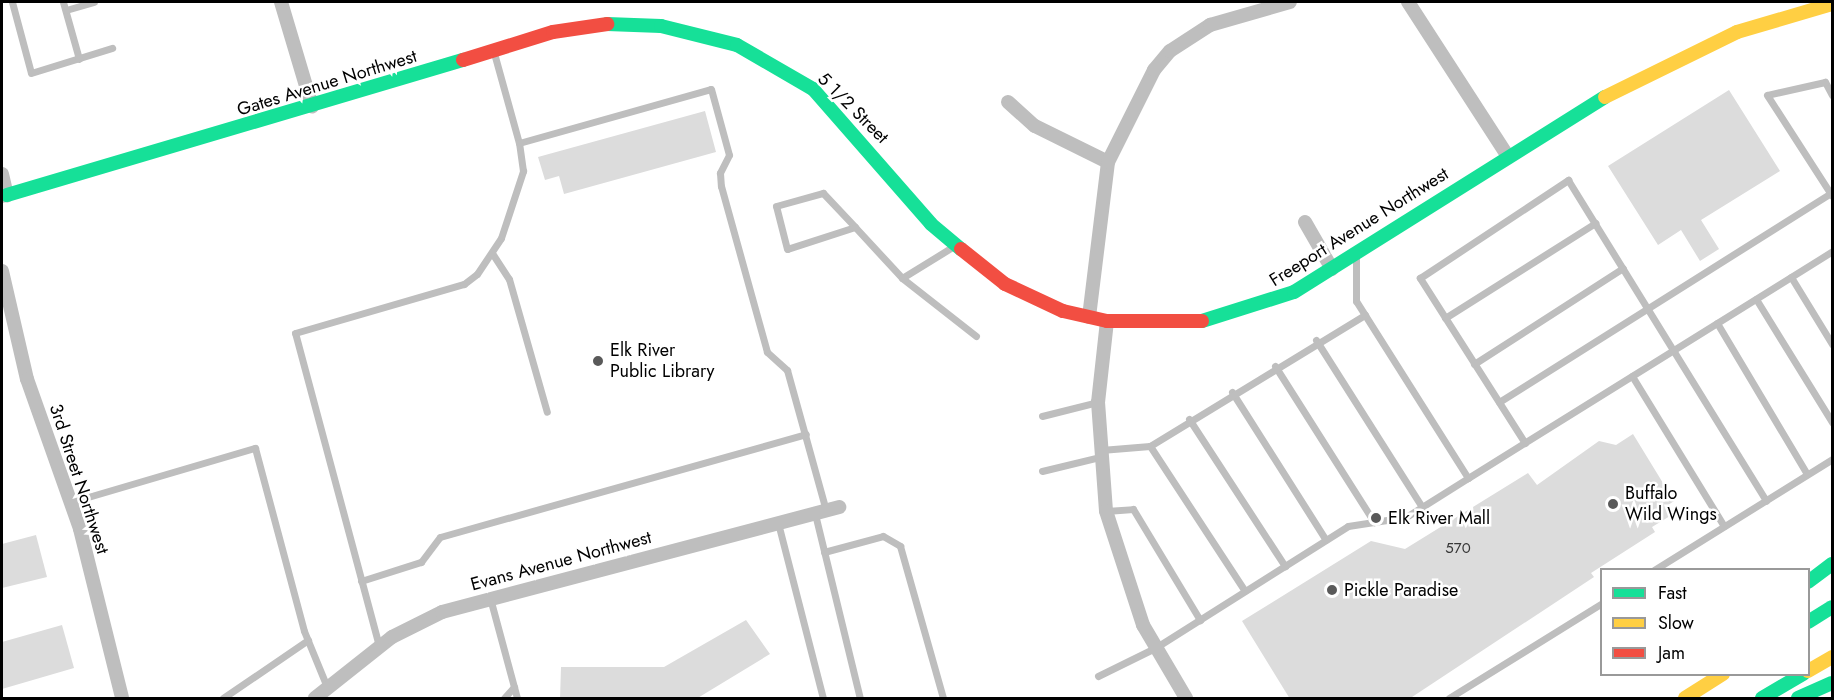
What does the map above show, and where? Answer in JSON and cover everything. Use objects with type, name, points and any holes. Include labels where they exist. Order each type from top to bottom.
[{"type":"main road","name":"Freeport Avenue Northwest","points":[[884,167],[954,246],[1024,294],[1107,321],[1161,326],[1232,316],[1294,292],[1356,254],[1507,154],[1667,61],[1737,32],[1829,4]]},
{"type":"main road","name":"Gates Avenue Northwest","points":[[4,195],[312,106],[493,50],[582,27],[661,26]]},
{"type":"main road","name":"5 1/2 Street","points":[[661,26],[737,45],[813,89],[884,167]]},
{"type":"main road","points":[[1810,581],[1833,564]]},
{"type":"main road","points":[[1810,621],[1833,607]]},
{"type":"main road","points":[[1810,670],[1833,657]]},
{"type":"main road","points":[[1666,699],[1690,676]]},
{"type":"main road","points":[[1685,699],[1722,676]]},
{"type":"main road","points":[[1762,699],[1801,676]]},
{"type":"main road","points":[[1798,699],[1833,684]]},
{"type":"street","points":[[280,2],[312,106]]},
{"type":"street","points":[[1089,317],[1108,162],[1141,91],[1170,51],[1209,25],[1290,2]]},
{"type":"street","points":[[1408,2],[1507,154]]},
{"type":"street","points":[[1008,102],[1035,126],[1108,162]]},
{"type":"street","points":[[2,174],[4,195]]},
{"type":"street","points":[[1305,222],[1332,269]]},
{"type":"street","name":"3rd Street Northwest","points":[[2,272],[27,379],[71,502],[122,699]]},
{"type":"street","points":[[1107,321],[1098,402],[1106,511],[1128,590],[1155,648],[1186,699]]},
{"type":"street","name":"Evans Avenue Northwest","points":[[315,699],[379,646],[416,623],[490,598],[827,511]]},
{"type":"lane","points":[[12,2],[31,73],[112,48]]},
{"type":"lane","points":[[63,2],[79,58]]},
{"type":"lane","points":[[66,10],[94,2]]},
{"type":"lane","points":[[379,646],[295,333],[464,284],[492,253],[523,171],[519,143],[493,50]]},
{"type":"lane","points":[[1499,402],[1649,311],[1832,194],[1767,95],[1825,82],[1833,95]]},
{"type":"lane","points":[[519,143],[711,88],[729,155],[720,173],[721,186],[767,352],[788,370],[827,511],[824,552],[860,699]]},
{"type":"lane","points":[[1525,443],[1420,278],[1568,180],[1766,501]]},
{"type":"lane","points":[[855,227],[787,249],[776,206],[823,193],[855,227],[902,278],[976,336]]},
{"type":"lane","points":[[1445,318],[1595,223]]},
{"type":"lane","points":[[902,278],[954,246]]},
{"type":"lane","points":[[492,253],[509,279],[546,412]]},
{"type":"lane","points":[[1356,254],[1356,301],[1468,478]]},
{"type":"lane","points":[[1098,676],[1155,648],[1348,526],[1406,517],[1831,254]]},
{"type":"lane","points":[[1474,364],[1623,268]]},
{"type":"lane","points":[[1791,277],[1833,344]]},
{"type":"lane","points":[[1756,299],[1833,422]]},
{"type":"lane","points":[[1041,471],[1100,453],[1150,446],[1316,340],[1365,315]]},
{"type":"lane","points":[[1717,323],[1807,474]]},
{"type":"lane","points":[[1316,340],[1422,507]]},
{"type":"lane","points":[[1275,366],[1374,522]]},
{"type":"lane","points":[[1632,376],[1724,526]]},
{"type":"lane","points":[[1232,392],[1326,540]]},
{"type":"lane","points":[[1042,416],[1098,402]]},
{"type":"lane","points":[[1190,419],[1285,566]]},
{"type":"lane","points":[[361,581],[421,562],[440,537],[806,434]]},
{"type":"lane","points":[[1150,446],[1245,591]]},
{"type":"lane","points":[[71,502],[255,448],[308,640],[327,687]]},
{"type":"lane","points":[[1657,568],[1833,459]]},
{"type":"lane","points":[[1106,511],[1133,509],[1200,620]]},
{"type":"lane","points":[[778,523],[823,699]]},
{"type":"lane","points":[[824,552],[883,536],[900,546],[944,699]]},
{"type":"lane","points":[[490,598],[517,699]]},
{"type":"lane","points":[[1449,699],[1600,604]]},
{"type":"lane","points":[[223,699],[308,640]]},
{"type":"lane","points":[[504,699],[514,687]]},
{"type":"building","points":[[1729,90],[1780,171],[1701,220],[1719,249],[1700,261],[1681,230],[1658,245],[1608,166]]},
{"type":"building","points":[[705,111],[716,152],[564,194],[559,176],[545,180],[538,157]]},
{"type":"building","points":[[1633,434],[1674,501],[1665,507],[1670,516],[1652,527],[1655,532],[1591,573],[1594,577],[1409,699],[1290,699],[1242,621],[1371,541],[1405,549],[1528,473],[1537,485],[1599,441],[1616,445]]},
{"type":"building","points":[[36,535],[47,577],[2,588],[2,544]]},
{"type":"building","points":[[746,620],[770,654],[696,699],[560,699],[561,667],[664,667]]},
{"type":"building","points":[[62,625],[74,668],[2,689],[2,642]]},
{"type":"traffic: fast","points":[[607,24],[661,26],[737,45],[813,89],[931,224],[961,249]]},
{"type":"traffic: fast","points":[[7,195],[463,60]]},
{"type":"traffic: fast","points":[[1202,321],[1294,292],[1605,97]]},
{"type":"traffic: fast","points":[[1810,580],[1832,564]]},
{"type":"traffic: fast","points":[[1810,621],[1832,607]]},
{"type":"traffic: fast","points":[[1762,698],[1800,676]]},
{"type":"traffic: fast","points":[[1798,698],[1832,683]]},
{"type":"traffic: slow","points":[[1605,97],[1737,32],[1832,4]]},
{"type":"traffic: slow","points":[[1810,670],[1832,657]]},
{"type":"traffic: slow","points":[[1685,698],[1720,676]]},
{"type":"traffic: jam","points":[[463,60],[553,32],[607,24]]},
{"type":"traffic: jam","points":[[961,249],[1005,284],[1063,311],[1107,321],[1202,321]]},
{"type":"place","name":"Elk River Public Library","points":[[598,361]]},
{"type":"place","name":"Buffalo Wild Wings","points":[[1613,504]]},
{"type":"place","name":"Elk River Mall","points":[[1376,518]]},
{"type":"place","name":"Pickle Paradise","points":[[1332,590]]}]
